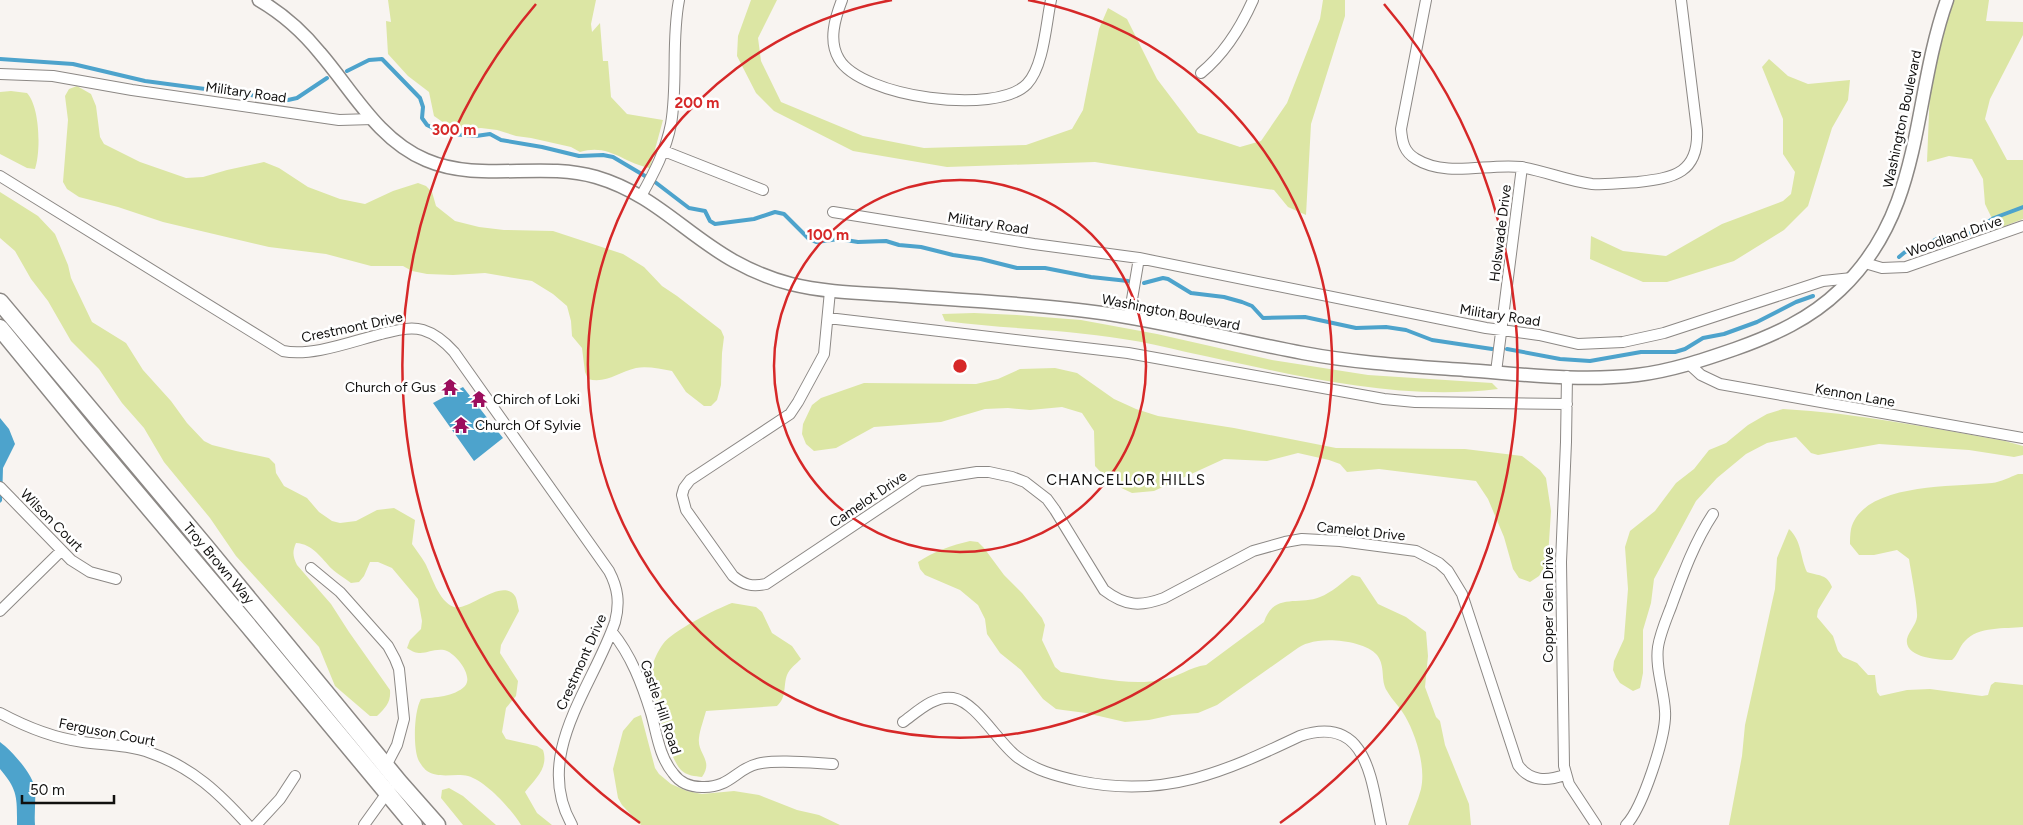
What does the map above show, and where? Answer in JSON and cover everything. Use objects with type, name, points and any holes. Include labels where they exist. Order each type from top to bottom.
[{"type":"main road","name":"Troy Brown Way","points":[[0,302],[437,825]]},
{"type":"main road","name":"Troy Brown Way","points":[[0,328],[86,434],[414,825]]},
{"type":"street","name":"Washington Boulevard","points":[[259,0],[288,19],[304,34],[389,136],[409,151],[427,161],[444,166],[476,170],[566,171],[607,180],[641,196],[718,251],[751,270],[789,284],[830,290],[1044,307],[1128,317],[1337,359],[1594,378],[1642,375],[1689,364],[1751,343],[1795,325],[1837,294],[1852,278],[1865,263],[1893,217],[1906,181],[1930,61],[1947,0]]},
{"type":"street","points":[[641,196],[664,151],[671,124],[675,34],[680,0]]},
{"type":"street","points":[[842,0],[834,22],[834,34],[836,52],[844,66],[853,74],[903,93],[941,100],[964,100],[1007,95],[1019,90],[1028,83],[1039,62],[1051,0]]},
{"type":"street","points":[[1201,73],[1227,45],[1253,0]]},
{"type":"street","points":[[1426,0],[1403,119],[1402,139],[1404,146],[1416,159],[1440,166],[1455,168],[1522,167]]},
{"type":"street","name":"Holswade Drive","points":[[1496,372],[1522,167],[1577,181],[1610,184],[1666,178],[1678,174],[1693,159],[1697,141],[1681,0]]},
{"type":"street","name":"Military Road","points":[[0,74],[53,76],[339,120],[373,119]]},
{"type":"street","points":[[664,151],[764,190]]},
{"type":"street","name":"Crestmont Drive","points":[[0,176],[283,352],[310,352],[406,329],[423,330],[441,339],[454,352],[609,571],[618,596],[617,614],[612,632],[567,729],[560,752],[560,792],[567,816],[572,825]]},
{"type":"street","name":"Military Road","points":[[833,212],[1034,244],[1139,258],[1501,330],[1540,335],[1578,344],[1623,342],[1672,331],[1823,281],[1852,278]]},
{"type":"street","name":"Woodland Drive","points":[[1865,263],[1882,268],[1906,267],[2023,226]]},
{"type":"street","points":[[1128,317],[1139,258]]},
{"type":"street","name":"Camelot Drive","points":[[830,290],[826,344],[820,364],[790,414],[698,474],[684,488],[683,502],[686,510],[733,576],[740,582],[748,586],[766,584],[920,481],[977,472],[1000,473],[1012,477],[1036,490],[1055,510],[1104,590],[1113,597],[1137,604],[1150,603],[1164,598],[1253,551],[1285,542],[1321,539],[1416,551],[1428,556],[1448,571],[1462,594],[1518,765],[1529,776],[1538,779],[1556,778],[1565,775]]},
{"type":"street","points":[[828,318],[1128,352],[1384,399],[1415,402],[1567,404]]},
{"type":"street","name":"Kennon Lane","points":[[1689,364],[1701,376],[1720,384],[2023,438]]},
{"type":"street","name":"Copper Glen Drive","points":[[1567,376],[1561,562],[1565,775],[1575,794],[1596,825]]},
{"type":"street","name":"Wilson Court","points":[[0,487],[61,551],[79,566],[90,572],[116,579]]},
{"type":"street","points":[[1626,825],[1636,811],[1664,733],[1665,711],[1658,660],[1660,638],[1690,554],[1713,514]]},
{"type":"street","points":[[0,611],[61,551]]},
{"type":"street","points":[[312,568],[340,592],[388,646],[396,659],[401,683],[404,719],[397,745],[386,766]]},
{"type":"street","name":"Castle Hill Road","points":[[612,632],[626,651],[638,678],[650,711],[662,756],[674,775],[681,782],[692,786],[715,786],[726,783],[758,763],[833,764]]},
{"type":"street","points":[[903,722],[936,700],[953,698],[965,703],[1012,753],[1034,768],[1087,783],[1124,786],[1161,785],[1195,779],[1239,764],[1300,736],[1310,733],[1330,732],[1350,740],[1364,755],[1381,825]]},
{"type":"street","name":"Ferguson Court","points":[[0,713],[28,727],[51,735],[83,742],[137,749],[166,759],[210,786],[248,825]]},
{"type":"street","points":[[256,825],[280,799],[295,776]]},
{"type":"street","points":[[364,825],[387,793]]},
{"type":"green space","points":[[388,0],[596,0],[591,24],[592,32],[600,23],[603,61],[608,61],[611,97],[627,114],[663,120],[650,168],[599,150],[580,152],[571,147],[516,136],[497,130],[465,129],[444,123],[434,116],[429,92],[408,76],[388,54],[386,21],[391,22]]},
{"type":"green space","points":[[751,0],[777,0],[758,38],[761,61],[781,102],[863,136],[924,148],[1026,145],[1072,129],[1083,110],[1099,29],[1108,8],[1127,19],[1157,79],[1198,133],[1240,147],[1261,141],[1287,103],[1320,19],[1323,0],[1345,0],[1345,16],[1311,124],[1306,215],[1288,207],[1274,190],[1095,162],[947,167],[853,151],[774,111],[756,93],[737,56],[738,36]]},
{"type":"green space","points":[[1952,0],[1989,0],[1986,21],[2023,22],[2023,35],[1990,99],[1985,119],[2007,160],[2023,160],[2023,219],[1997,229],[1985,204],[1983,179],[1972,159],[1949,156],[1927,162],[1930,89]]},
{"type":"green space","points":[[1769,59],[1788,76],[1808,84],[1850,80],[1848,100],[1832,128],[1808,206],[1784,230],[1734,261],[1667,282],[1643,282],[1590,259],[1591,236],[1623,251],[1666,256],[1722,224],[1783,201],[1791,194],[1795,172],[1783,154],[1783,119],[1762,67]]},
{"type":"green space","points":[[77,86],[91,94],[96,106],[100,137],[104,144],[140,162],[186,178],[203,177],[264,162],[279,168],[308,187],[340,199],[365,204],[393,191],[418,183],[426,186],[432,192],[436,206],[455,221],[479,227],[504,230],[553,231],[623,254],[644,267],[662,286],[721,330],[724,337],[721,385],[717,400],[711,406],[704,406],[686,392],[672,371],[645,367],[636,368],[607,379],[588,379],[585,372],[582,348],[572,336],[567,306],[553,294],[532,281],[485,273],[427,274],[412,271],[403,266],[371,266],[326,254],[269,247],[163,222],[118,207],[79,197],[67,189],[63,182],[68,120],[65,96],[69,89]]},
{"type":"green space","points":[[0,92],[27,93],[35,108],[39,141],[35,169],[27,168],[0,154]]},
{"type":"green space","points":[[0,192],[38,216],[55,234],[68,265],[71,278],[92,322],[126,343],[143,370],[204,441],[212,445],[269,458],[275,464],[276,473],[284,486],[307,498],[319,512],[332,521],[340,523],[356,521],[377,510],[394,508],[415,520],[412,544],[425,563],[440,594],[448,604],[454,607],[468,605],[502,590],[509,591],[515,596],[519,611],[501,645],[500,653],[518,681],[516,696],[506,708],[502,732],[506,739],[537,746],[543,750],[543,768],[525,792],[537,813],[552,825],[521,825],[498,797],[475,779],[463,775],[437,775],[424,769],[418,759],[415,746],[415,729],[419,704],[421,699],[438,697],[461,690],[467,682],[467,676],[462,665],[453,655],[444,650],[417,653],[407,648],[410,640],[421,629],[422,621],[418,599],[392,568],[378,562],[370,562],[359,582],[351,583],[334,571],[312,549],[296,543],[294,554],[297,565],[331,604],[390,690],[390,698],[377,716],[370,716],[335,686],[319,647],[236,556],[210,518],[164,462],[144,428],[122,403],[99,369],[71,341],[48,301],[31,279],[15,251],[0,238]]},
{"type":"green space","points":[[974,313],[1081,320],[1157,334],[1272,360],[1368,375],[1492,383],[1498,389],[1459,392],[1419,392],[1380,389],[1301,376],[1131,340],[1079,333],[945,321],[942,314]]},
{"type":"green space","points":[[1055,368],[1077,373],[1114,399],[1158,416],[1234,428],[1336,448],[1465,449],[1522,456],[1540,470],[1546,478],[1551,511],[1548,557],[1545,567],[1539,576],[1530,582],[1519,578],[1513,569],[1504,537],[1488,499],[1476,481],[1379,469],[1347,472],[1340,464],[1298,453],[1267,461],[1224,459],[1154,491],[1132,493],[1111,483],[1095,466],[1094,431],[1082,413],[1062,407],[1030,410],[1008,408],[985,409],[941,422],[874,427],[836,448],[814,451],[806,444],[802,434],[803,424],[812,405],[821,398],[864,383],[976,384],[998,379],[1020,369]]},
{"type":"green space","points":[[1783,409],[1866,417],[2005,441],[2023,446],[2023,455],[2014,457],[1969,450],[1879,444],[1818,455],[1811,453],[1796,437],[1767,443],[1746,454],[1717,478],[1696,501],[1654,579],[1651,603],[1643,630],[1643,673],[1640,688],[1633,691],[1620,683],[1613,670],[1614,661],[1624,639],[1628,589],[1625,547],[1630,531],[1655,511],[1676,483],[1694,469],[1709,450],[1726,443],[1748,425],[1767,414]]},
{"type":"green space","points":[[2018,474],[2023,474],[2023,627],[1992,629],[1970,636],[1952,660],[1924,657],[1916,654],[1908,645],[1907,639],[1917,617],[1909,559],[1897,550],[1874,555],[1859,555],[1850,544],[1851,529],[1859,514],[1873,503],[1891,495],[1935,487],[2002,481]]},
{"type":"green space","points":[[1789,529],[1799,544],[1807,572],[1825,578],[1832,587],[1818,610],[1817,617],[1833,636],[1838,651],[1843,657],[1857,663],[1868,675],[1875,675],[1877,692],[1880,696],[1907,690],[1930,689],[1982,696],[1988,695],[1991,685],[1995,682],[2023,685],[2023,825],[1729,825],[1742,756],[1745,725],[1775,589],[1777,558]]},
{"type":"green space","points":[[970,541],[978,542],[984,548],[1004,575],[1022,593],[1042,618],[1045,625],[1042,640],[1055,667],[1061,672],[1124,681],[1150,682],[1162,680],[1206,665],[1264,622],[1268,613],[1280,603],[1320,597],[1333,590],[1352,575],[1360,577],[1378,604],[1406,617],[1426,632],[1428,656],[1425,687],[1436,717],[1440,721],[1445,745],[1469,804],[1471,825],[1408,825],[1421,789],[1422,771],[1419,751],[1405,716],[1385,687],[1380,660],[1371,650],[1355,643],[1325,640],[1303,645],[1217,705],[1198,713],[1125,722],[1086,713],[1056,709],[1043,699],[1021,670],[1000,653],[987,634],[985,619],[978,605],[960,590],[925,575],[920,569],[918,562],[924,558],[943,549]]},
{"type":"green space","points":[[732,603],[756,607],[762,612],[772,633],[792,646],[801,659],[788,673],[784,695],[777,706],[706,711],[699,738],[700,748],[706,761],[705,771],[702,777],[691,775],[681,770],[671,751],[657,705],[652,668],[663,644],[675,633]]},
{"type":"green space","points":[[641,715],[655,768],[671,784],[687,791],[702,794],[734,791],[759,795],[797,810],[819,815],[840,825],[641,825],[618,798],[613,769],[623,731],[634,718]]},
{"type":"green space","points":[[449,788],[463,796],[496,825],[463,825],[441,798],[442,790]]},
{"type":"water","points":[[463,387],[503,438],[474,461],[433,403]]},
{"type":"water","points":[[0,418],[9,429],[15,444],[3,468],[2,501],[0,503]]},
{"type":"water","points":[[0,742],[21,763],[33,783],[35,789],[35,825],[17,825],[15,795],[10,783],[0,769]]},
{"type":"waterway","points":[[0,59],[73,64],[145,81],[288,100],[297,98],[327,78]]},
{"type":"waterway","points":[[347,71],[369,60],[382,59],[420,98],[423,107],[422,118],[427,125],[437,130],[452,134],[476,136],[490,134],[501,140],[579,156],[603,155],[613,157],[645,176]]},
{"type":"waterway","points":[[655,182],[689,208],[705,211],[710,221],[715,224],[754,219],[775,212],[784,214],[809,239],[816,242],[839,239],[858,242],[886,241],[899,245],[921,247],[953,255],[981,259],[1017,268],[1045,268],[1091,277],[1128,281]]},
{"type":"waterway","points":[[1899,257],[1905,252],[1921,248],[1942,236],[1961,236],[1971,233],[1994,218],[2023,207]]},
{"type":"waterway","points":[[1144,283],[1163,278],[1168,279],[1191,293],[1224,297],[1252,306],[1263,318],[1305,317],[1356,328],[1386,327],[1406,330],[1432,340],[1492,349]]},
{"type":"waterway","points":[[1507,349],[1560,359],[1590,361],[1641,352],[1675,352],[1685,349],[1703,338],[1724,334],[1757,322],[1796,302],[1813,296]]},
{"type":"place","name":"Church of Gus","points":[[450,387]]},
{"type":"place","name":"Chirch of Loki","points":[[479,399]]},
{"type":"place","name":"Church Of Sylvie","points":[[461,425]]},
{"type":"district","name":"CHANCELLOR HILLS","points":[[1126,480]]}]
